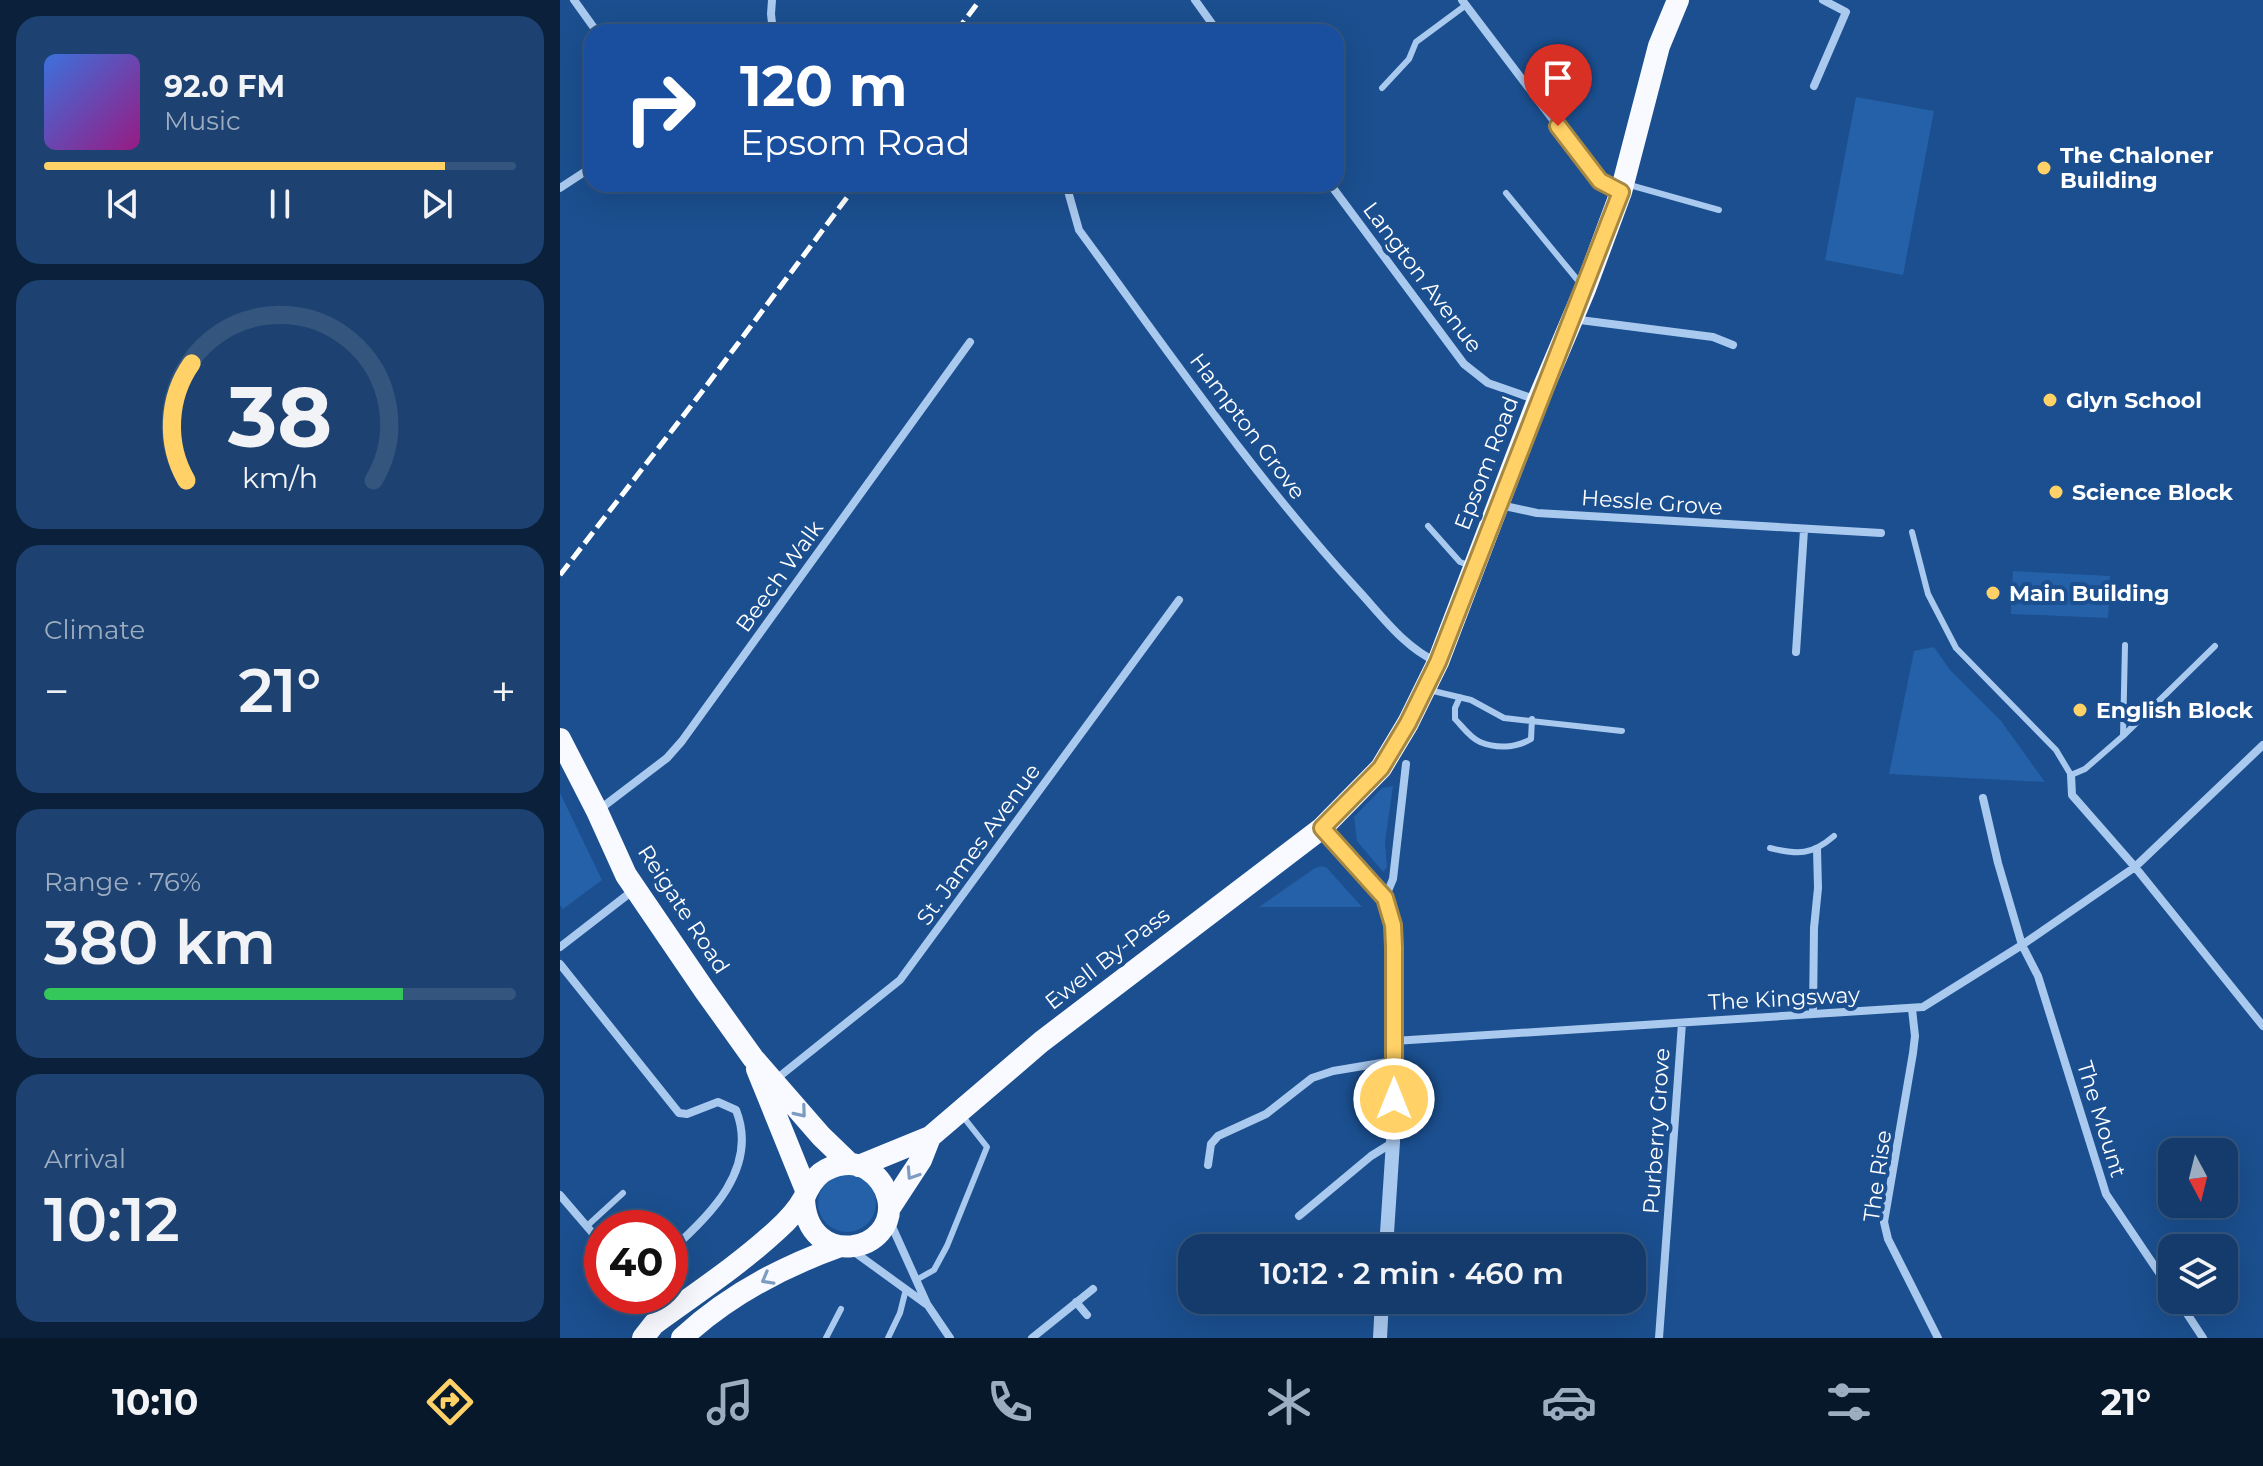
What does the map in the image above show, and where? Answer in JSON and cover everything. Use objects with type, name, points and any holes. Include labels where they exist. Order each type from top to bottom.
[{"type":"highway","name":"Epsom Road","points":[[1322,828],[1381,768],[1438,662],[1622,187],[1659,46],[1678,0]]},
{"type":"highway","name":"Reigate Road","points":[[560,739],[635,888],[753,1058],[821,1136],[855,1165]]},
{"type":"highway","name":"Ewell By-Pass","points":[[643,1338],[654,1324],[779,1228],[823,1171],[837,1165],[855,1165],[930,1137],[1041,1042],[1322,828]]},
{"type":"highway","name":"Reigate Road","points":[[753,1058],[805,1194]]},
{"type":"highway","name":"Ewell By-Pass","points":[[682,1338],[721,1306],[768,1278],[808,1258],[862,1245],[878,1234],[921,1160],[930,1137]]},
{"type":"highway","points":[[855,1165],[879,1178],[885,1188],[888,1213]]},
{"type":"highway","points":[[805,1194],[804,1213],[810,1227],[819,1237],[843,1248]]},
{"type":"street","points":[[574,0],[591,24]]},
{"type":"street","points":[[772,0],[772,24]]},
{"type":"street","points":[[1195,0],[1212,24]]},
{"type":"street","points":[[1814,86],[1846,12],[1823,0]]},
{"type":"street","points":[[1464,2],[1594,174],[1609,187],[1622,187]]},
{"type":"street","points":[[560,188],[584,172]]},
{"type":"street","name":"Hampton Grove","points":[[1068,192],[1079,230],[1314,543],[1412,648],[1438,662]]},
{"type":"street","name":"Langton Avenue","points":[[1336,192],[1475,374],[1488,383],[1538,400]]},
{"type":"street","points":[[1572,319],[1713,337],[1733,345]]},
{"type":"street","name":"Beech Walk","points":[[597,811],[667,758],[682,741],[970,342]]},
{"type":"street","name":"Hessle Grove","points":[[1499,505],[1537,513],[1881,533]]},
{"type":"street","points":[[1796,652],[1804,530]]},
{"type":"street","name":"St. James Avenue","points":[[775,1080],[900,980],[1179,600]]},
{"type":"street","name":"The Kingsway","points":[[1394,1041],[1912,1009],[1928,1005],[2135,867],[2263,745]]},
{"type":"street","points":[[1385,898],[1393,879],[1406,764]]},
{"type":"street","points":[[2071,775],[2072,795],[2135,867],[2262,1024]]},
{"type":"street","name":"The Mount","points":[[1983,798],[2022,945],[2038,976],[2106,1194],[2158,1271]]},
{"type":"street","points":[[1322,828],[1385,898],[1393,925],[1393,1142],[1387,1234]]},
{"type":"street","points":[[1813,1013],[1817,849]]},
{"type":"street","points":[[560,947],[635,888]]},
{"type":"street","points":[[560,964],[679,1113],[697,1112],[718,1102],[736,1110],[743,1148],[737,1170],[724,1195],[704,1221],[688,1235]]},
{"type":"street","name":"The Rise","points":[[1912,1009],[1913,1053],[1884,1222],[1888,1239],[1938,1338]]},
{"type":"street","name":"Purberry Grove","points":[[1659,1338],[1682,1023]]},
{"type":"street","points":[[1208,1165],[1211,1144],[1218,1136],[1266,1114],[1312,1078],[1393,1061]]},
{"type":"street","points":[[1299,1216],[1371,1156],[1393,1142]]},
{"type":"street","points":[[560,1195],[584,1223]]},
{"type":"street","points":[[888,1213],[927,1304],[950,1338]]},
{"type":"street","points":[[843,1248],[927,1304]]},
{"type":"street","points":[[1032,1338],[1093,1289]]},
{"type":"street","points":[[1076,1302],[1087,1315]]},
{"type":"street","points":[[1380,1338],[1381,1314]]},
{"type":"street","points":[[2187,1314],[2203,1338]]},
{"type":"lane","points":[[1382,88],[1409,59],[1416,42],[1464,2]]},
{"type":"lane","points":[[1622,187],[1719,210]]},
{"type":"lane","points":[[1506,193],[1585,289]]},
{"type":"lane","points":[[1428,526],[1460,562],[1475,567]]},
{"type":"lane","points":[[1912,532],[1928,594],[1956,648],[2056,750],[2071,775],[2085,769],[2123,736],[2215,646]]},
{"type":"lane","points":[[2123,736],[2125,645]]},
{"type":"lane","points":[[1425,689],[1471,700],[1504,718],[1622,731]]},
{"type":"lane","points":[[1460,697],[1455,708],[1455,719],[1480,742],[1519,746],[1531,739],[1532,719]]},
{"type":"lane","points":[[1770,848],[1793,853],[1817,849],[1834,836]]},
{"type":"lane","points":[[918,1279],[934,1270],[947,1246],[987,1147],[959,1111]]},
{"type":"lane","points":[[604,1210],[623,1193]]},
{"type":"lane","points":[[888,1338],[900,1313],[906,1289]]},
{"type":"lane","points":[[826,1338],[841,1309]]},
{"type":"shaded area","points":[[1856,97],[1934,111],[1903,275],[1825,260]]},
{"type":"shaded area","points":[[2013,571],[2110,576],[2109,588],[2102,588],[2101,602],[2109,602],[2108,618],[2011,614],[2011,598],[2016,598],[2017,588],[2012,587]]},
{"type":"shaded area","points":[[1934,647],[1950,670],[2001,721],[2045,782],[1889,774],[1914,651]]},
{"type":"shaded area","points":[[1393,786],[1385,842],[1387,867],[1383,872],[1357,841],[1354,817],[1382,788]]},
{"type":"shaded area","points":[[560,793],[602,880],[563,909],[560,905]]},
{"type":"shaded area","points":[[1322,866],[1362,907],[1259,907],[1315,868]]},
{"type":"shaded area","points":[[847,1174],[868,1182],[876,1203],[868,1224],[847,1232],[826,1224],[818,1203],[826,1182]]},
{"type":"railway","points":[[962,24],[980,0]]},
{"type":"railway","points":[[560,575],[851,192]]},
{"type":"place","name":"The Chaloner Building","points":[[2044,168]]},
{"type":"place","name":"Glyn School","points":[[2050,400]]},
{"type":"place","name":"Science Block","points":[[2056,492]]},
{"type":"place","name":"Main Building","points":[[1993,593]]},
{"type":"place","name":"English Block","points":[[2080,710]]},
{"type":"route","points":[[1394,1099],[1394,947],[1390,911],[1385,898],[1322,828],[1381,768],[1408,723],[1438,662],[1621,192],[1600,181],[1558,126]]}]
